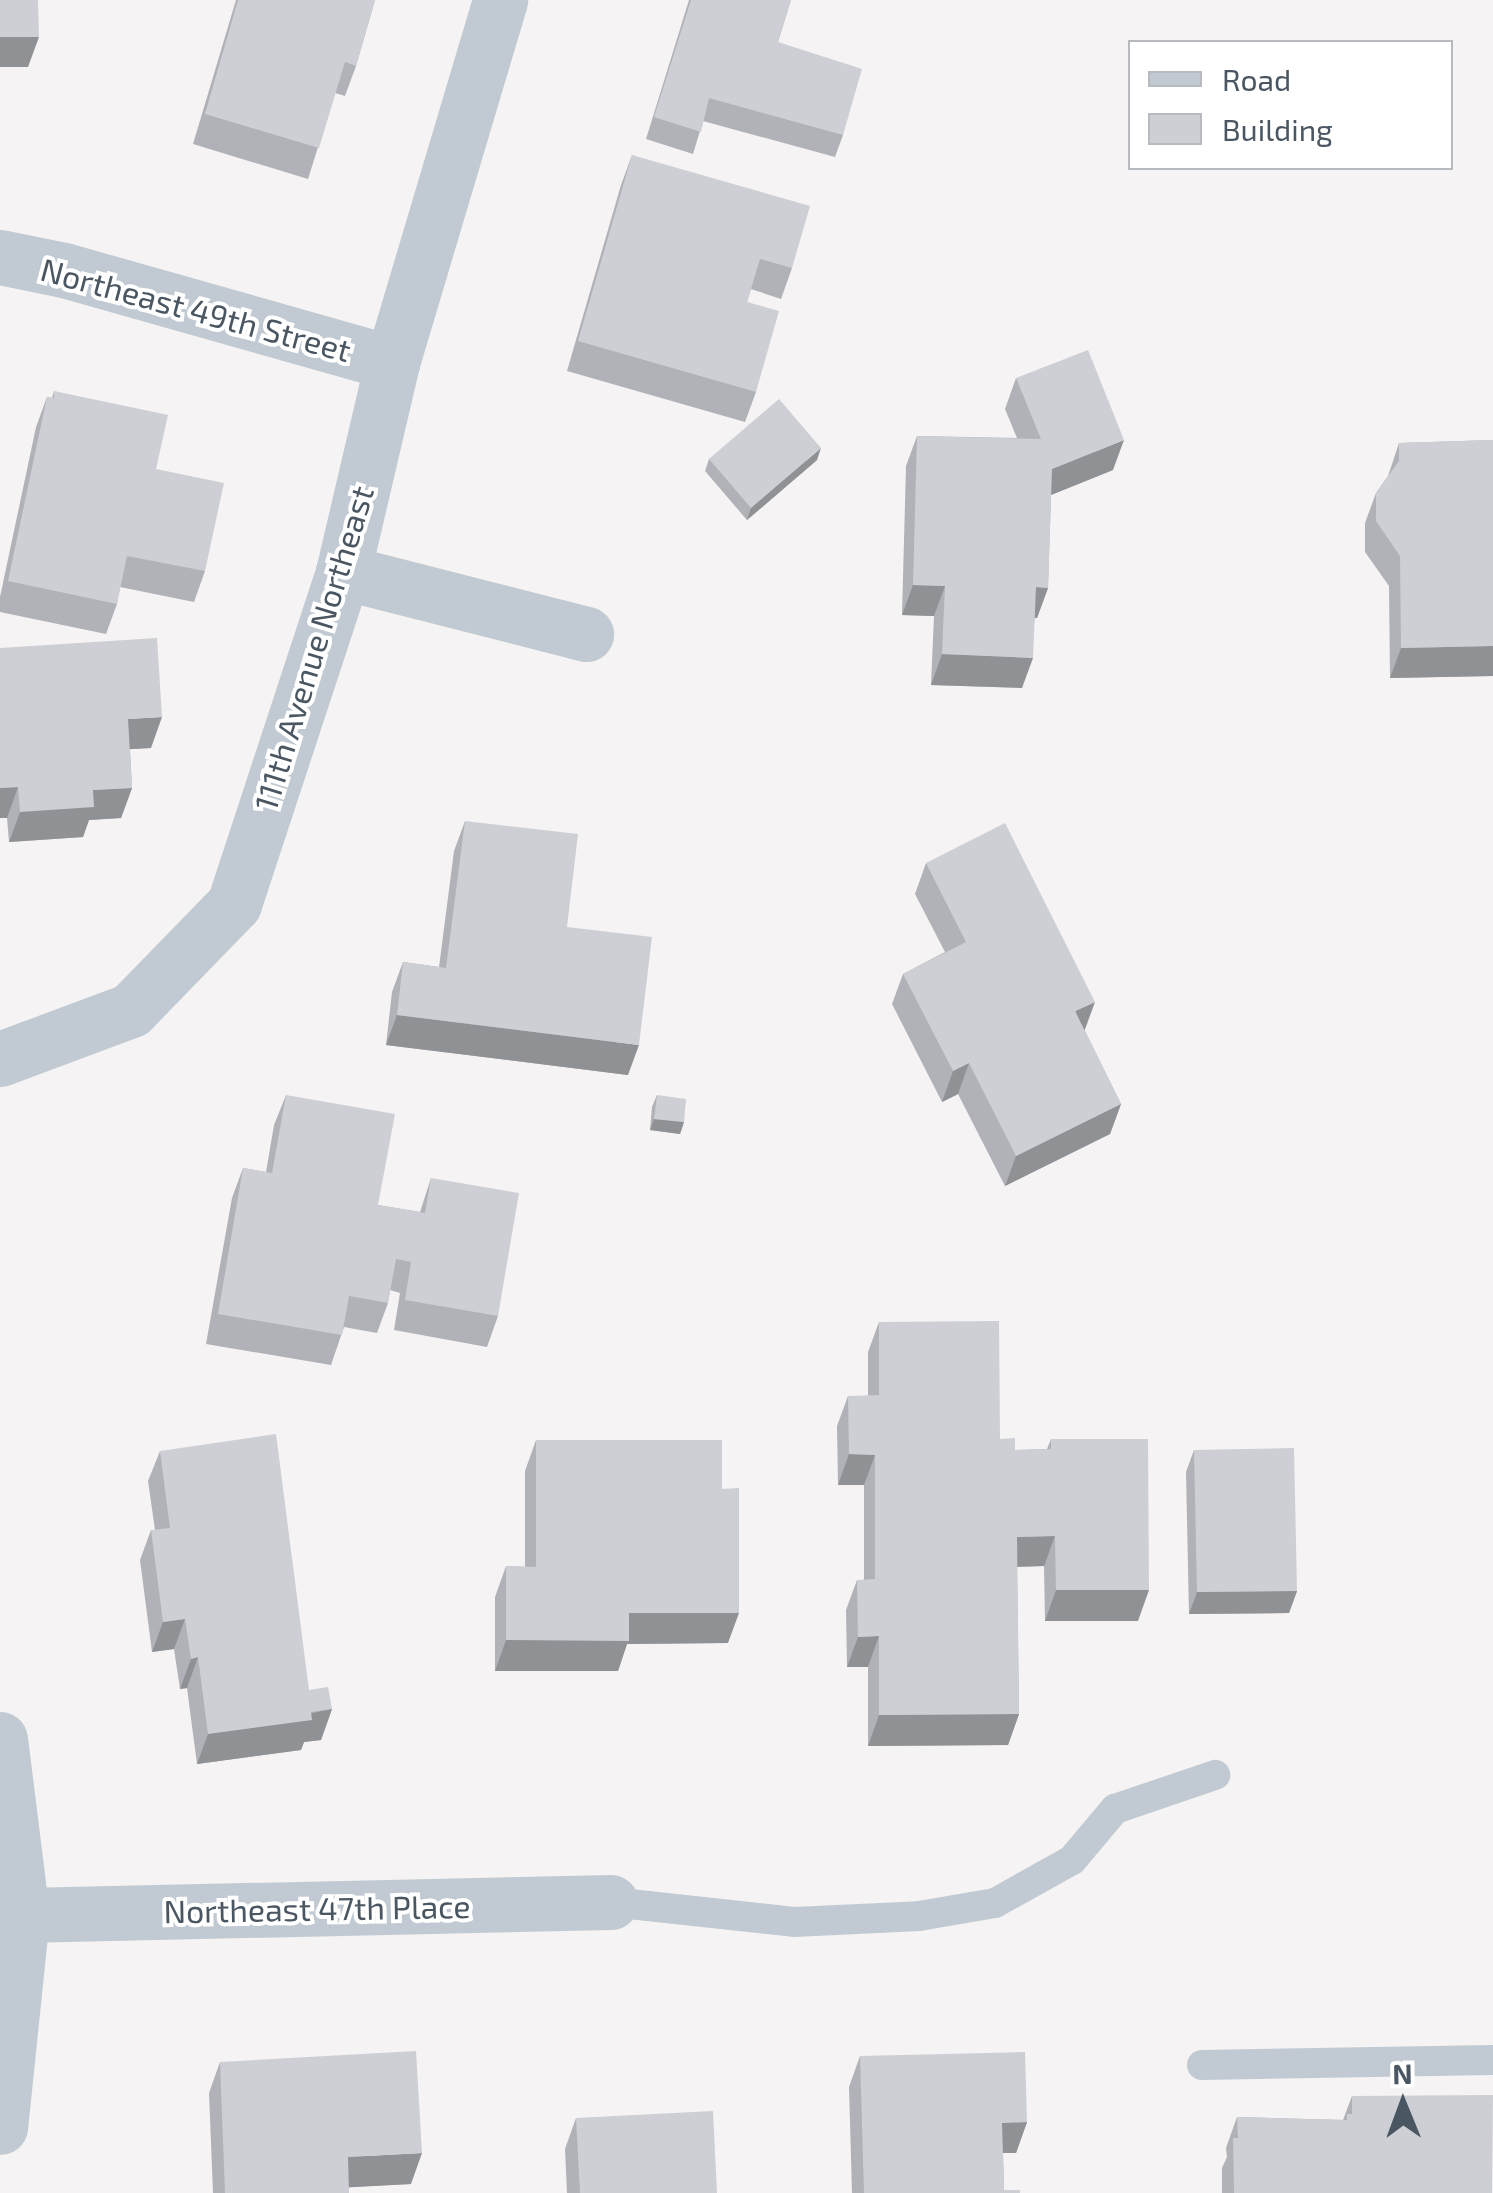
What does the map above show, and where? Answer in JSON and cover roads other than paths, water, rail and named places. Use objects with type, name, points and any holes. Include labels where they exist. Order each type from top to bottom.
[{"type":"street","name":"111th Avenue Northeast","points":[[0,1059],[131,1010],[234,904],[343,572],[392,362],[500,0]]},
{"type":"street","name":"Northeast 49th Street","points":[[0,257],[64,270],[392,362]]},
{"type":"street","points":[[343,572],[586,634]]},
{"type":"street","points":[[0,1739],[22,1915],[0,2127]]},
{"type":"street","name":"Northeast 47th Place","points":[[22,1915],[611,1902]]},
{"type":"lane","points":[[611,1902],[794,1922],[918,1916],[994,1903],[1072,1860],[1114,1809],[1215,1775]]},
{"type":"lane","points":[[1202,2065],[1493,2060]]}]
